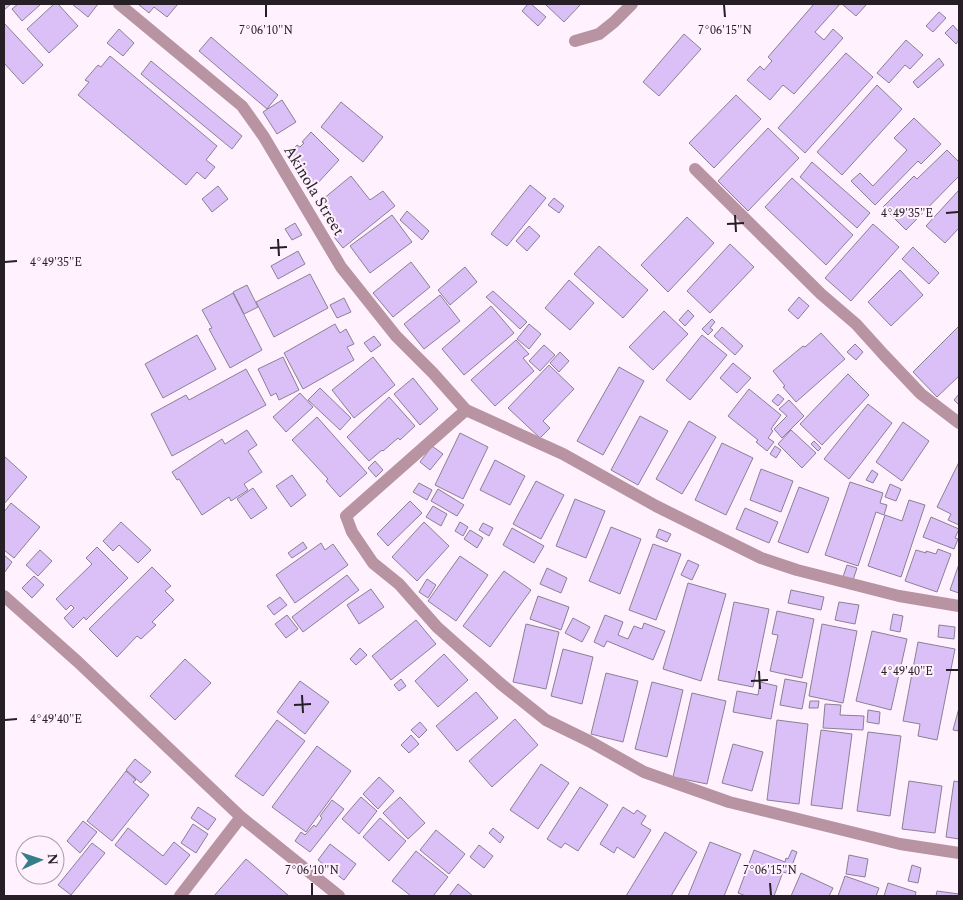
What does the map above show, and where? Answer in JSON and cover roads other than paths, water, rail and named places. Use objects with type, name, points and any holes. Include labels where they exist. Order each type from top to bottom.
[{"type":"street","name":"Akinola Street","points":[[119,4],[242,106],[264,138],[341,267],[396,336],[466,410]]},
{"type":"street","points":[[575,41],[599,34],[632,4]]},
{"type":"street","points":[[695,169],[821,294],[856,324],[921,394],[959,423]]},
{"type":"street","points":[[959,606],[899,596],[796,570],[761,558],[656,506],[563,454],[466,410],[346,516],[352,532],[373,563],[400,584],[437,626],[501,684],[546,720],[590,741],[644,772],[729,802],[900,844],[959,853]]},
{"type":"street","points":[[4,596],[78,662],[241,817],[339,896]]},
{"type":"street","points":[[180,896],[241,817]]}]
